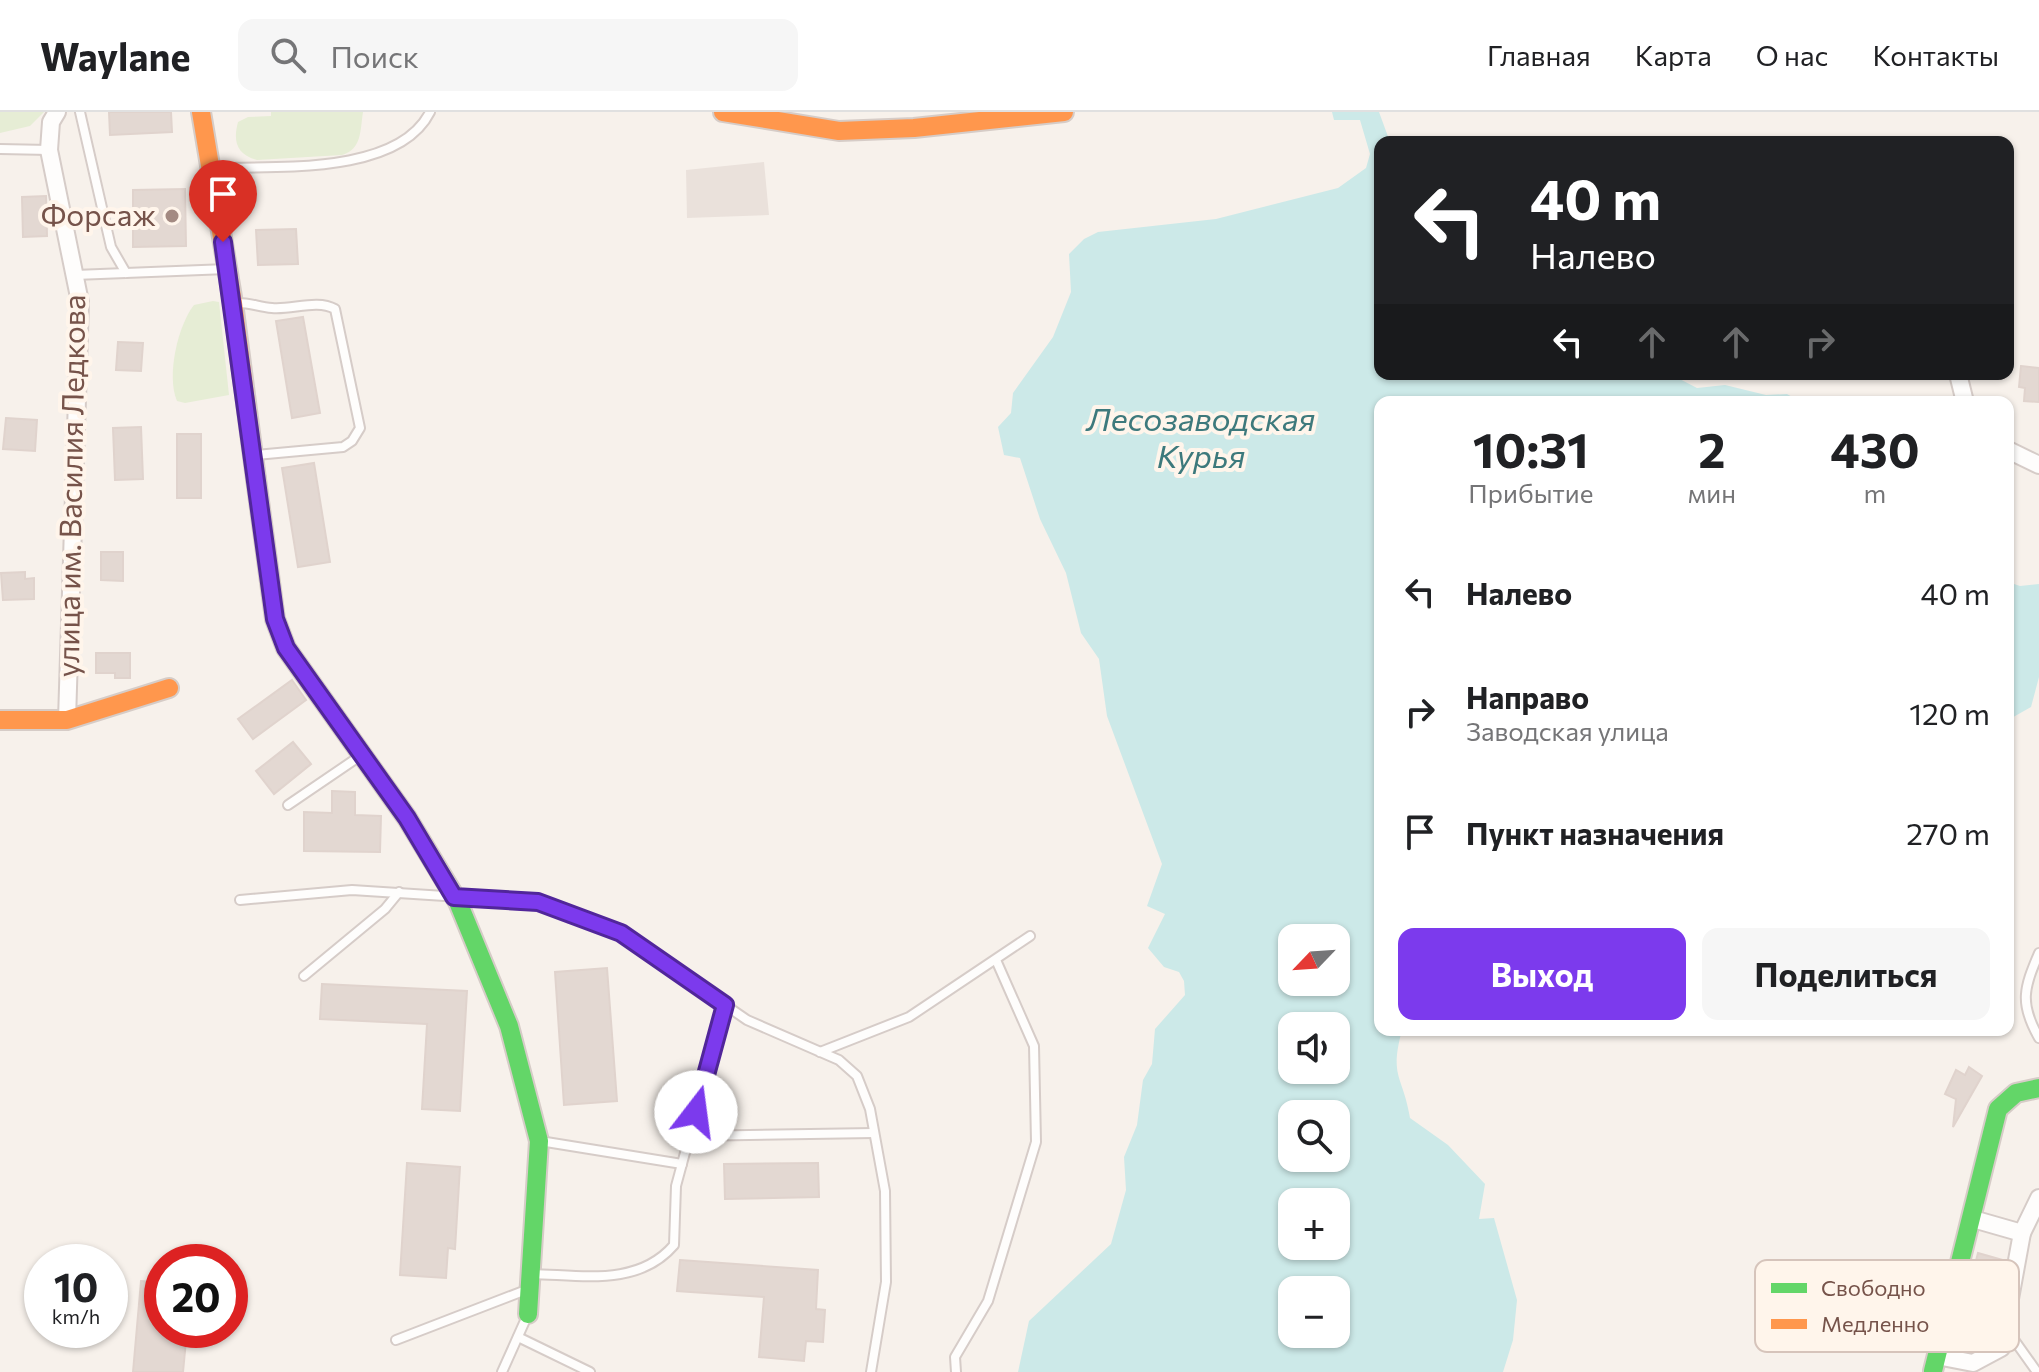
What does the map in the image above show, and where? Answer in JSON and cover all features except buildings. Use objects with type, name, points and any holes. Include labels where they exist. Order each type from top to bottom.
[{"type":"street","name":"улица им. Василия Ледкова","points":[[57,112],[51,122],[49,150],[80,302],[67,720]]},
{"type":"street","points":[[201,112],[233,303],[275,619],[286,648],[407,818],[454,897],[485,961],[509,1026],[539,1141],[528,1314]]},
{"type":"street","points":[[723,112],[839,131],[914,128],[1064,112]]},
{"type":"street","points":[[2014,453],[2039,465]]},
{"type":"street","points":[[0,720],[67,720],[169,688]]},
{"type":"street","points":[[1962,1260],[1998,1109],[2016,1093],[2039,1088]]},
{"type":"street","points":[[2017,1260],[2022,1233],[2039,1198]]},
{"type":"street","points":[[1973,1219],[2022,1233]]},
{"type":"street","points":[[1934,1366],[1973,1363],[1996,1352]]},
{"type":"lane","points":[[80,112],[111,247],[126,273]]},
{"type":"lane","points":[[210,168],[322,164],[354,159],[387,149],[411,137],[430,112]]},
{"type":"lane","points":[[0,149],[49,150]]},
{"type":"lane","points":[[75,275],[228,269]]},
{"type":"lane","points":[[233,303],[253,302],[275,308],[327,305],[335,309],[360,428],[352,441],[343,447],[251,455]]},
{"type":"lane","points":[[288,805],[362,754]]},
{"type":"lane","points":[[240,900],[352,890],[538,902],[621,933],[747,1020],[839,1060],[857,1076],[874,1133],[885,1191],[886,1282],[871,1372]]},
{"type":"lane","points":[[304,976],[385,909],[399,892]]},
{"type":"lane","points":[[820,1052],[909,1017],[1030,936]]},
{"type":"lane","points":[[2039,953],[2025,987],[2025,1002],[2039,1038]]},
{"type":"lane","points":[[956,1372],[955,1357],[988,1301],[1036,1142],[1034,1046],[996,960]]},
{"type":"lane","points":[[396,1340],[530,1281],[619,1277],[648,1266],[665,1255],[674,1245],[676,1186],[725,1005]]},
{"type":"lane","points":[[690,1136],[874,1133]]},
{"type":"lane","points":[[539,1141],[682,1164]]},
{"type":"lane","points":[[502,1372],[528,1314]]},
{"type":"lane","points":[[518,1337],[590,1372]]},
{"type":"lane","points":[[2019,1346],[2037,1372]]},
{"type":"shaded area","points":[[764,162],[769,215],[687,218],[686,170]]},
{"type":"green space","points":[[0,112],[44,112],[30,126],[0,133]]},
{"type":"green space","points":[[271,112],[363,112],[357,144],[349,152],[257,160],[244,154],[238,146],[238,122],[248,117],[271,116]]},
{"type":"green space","points":[[219,302],[229,395],[185,403],[177,401],[173,365],[183,325],[194,305]]},
{"type":"water","name":"Лесозаводская Курья","points":[[1332,112],[1379,112],[1388,136],[1374,136],[1374,380],[1682,380],[1697,388],[1725,385],[1766,395],[1790,396],[1374,396],[1374,1036],[1400,1036],[1397,1068],[1410,1118],[1448,1145],[1485,1184],[1479,1219],[1494,1218],[1517,1300],[1513,1340],[1503,1372],[1018,1372],[1029,1321],[1111,1244],[1126,1190],[1124,1157],[1137,1125],[1143,1080],[1152,1064],[1155,1029],[1185,995],[1184,981],[1179,972],[1164,967],[1148,948],[1165,914],[1147,906],[1162,864],[1107,716],[1099,659],[1081,633],[1066,573],[1040,519],[1020,458],[1004,455],[998,427],[1011,413],[1013,393],[1053,337],[1071,292],[1069,254],[1084,239],[1098,232],[1216,219],[1338,188],[1366,168],[1370,154],[1360,120],[1334,120]]},
{"type":"water","points":[[2014,584],[2039,584],[2039,677],[2031,707],[2014,717]]},
{"type":"traffic: fast","points":[[256,479],[275,619],[286,648],[407,818],[458,902],[509,1026],[539,1141],[528,1314]]},
{"type":"traffic: fast","points":[[1961,1260],[1998,1109],[2016,1093],[2039,1088]]},
{"type":"traffic: fast","points":[[1933,1371],[1938,1352]]},
{"type":"traffic: slow","points":[[201,112],[233,303],[256,479]]},
{"type":"traffic: slow","points":[[723,112],[839,131],[914,128],[1064,112]]},
{"type":"traffic: slow","points":[[0,720],[67,720],[169,688]]},
{"type":"place","name":"Форсаж","points":[[172,216]]},
{"type":"route","points":[[223,242],[275,619],[286,648],[407,818],[454,897],[538,902],[621,933],[725,1005],[696,1112]]}]
